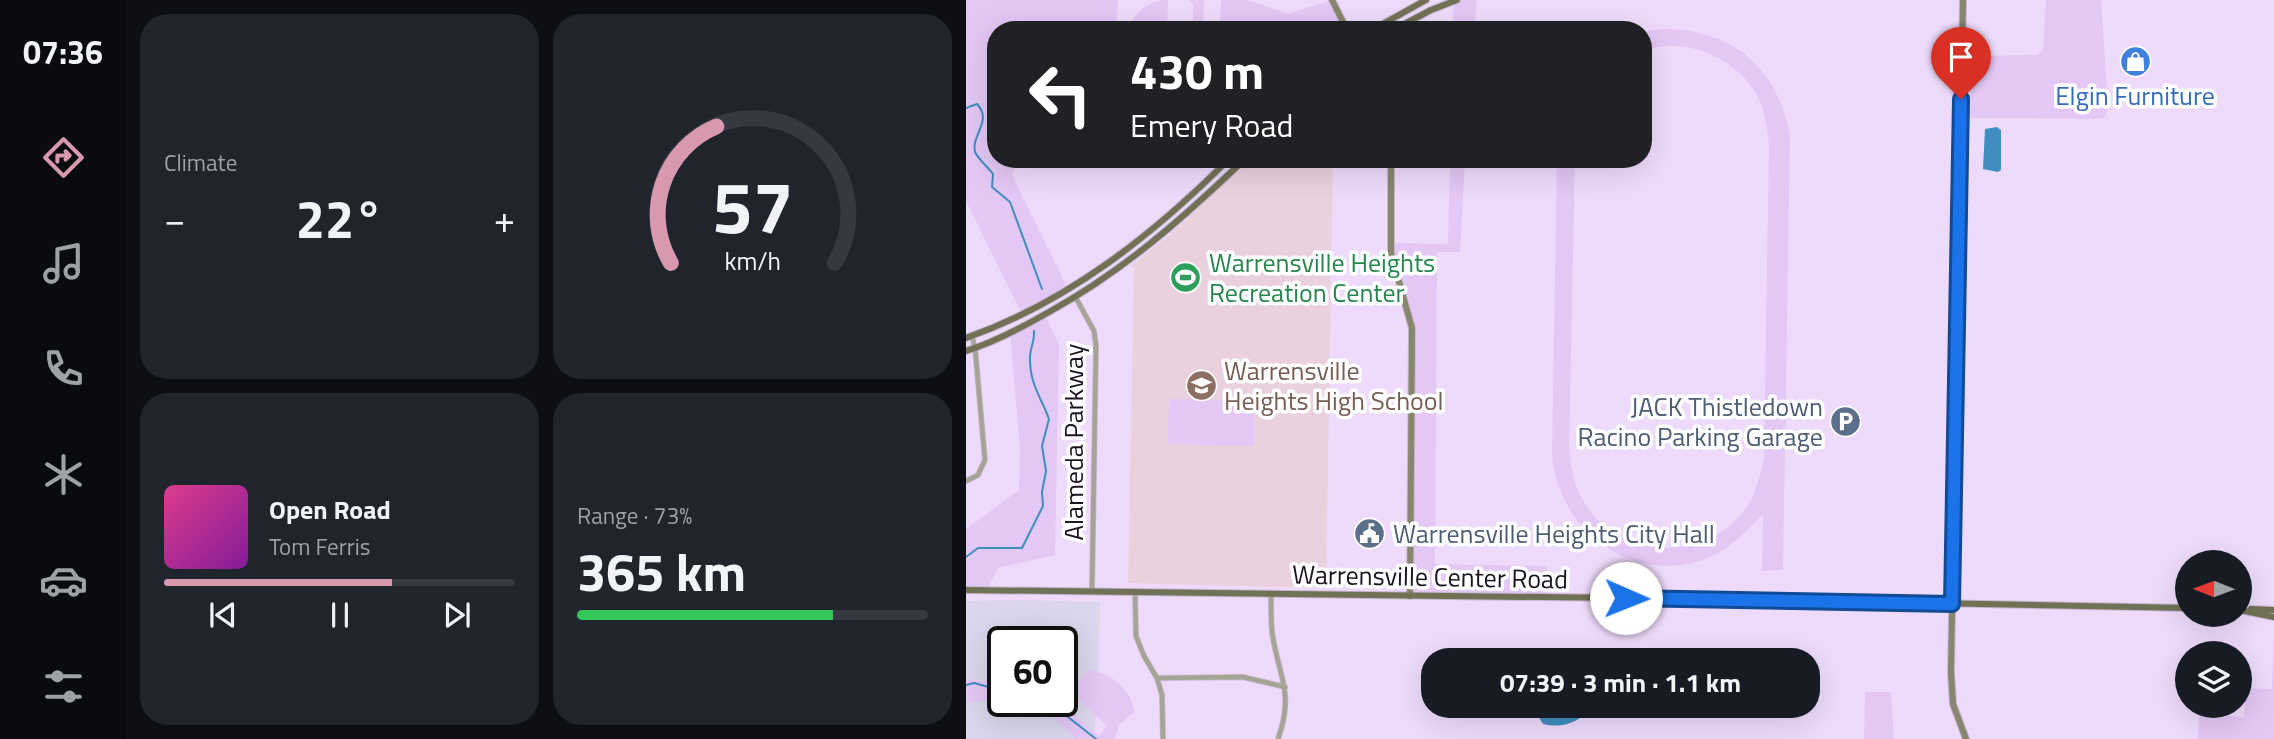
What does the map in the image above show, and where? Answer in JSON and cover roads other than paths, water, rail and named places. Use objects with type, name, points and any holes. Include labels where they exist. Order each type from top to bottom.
[{"type":"main road","points":[[1388,21],[1426,0]]},
{"type":"main road","points":[[1410,21],[1457,0]]},
{"type":"main road","points":[[969,337],[1058,295],[1107,264],[1138,243],[1220,168]]},
{"type":"main road","points":[[966,351],[1034,321],[1076,298],[1140,254],[1236,168]]},
{"type":"main road","name":"Warrensville Center Road","points":[[966,590],[2175,608]]},
{"type":"main road","points":[[2252,609],[2274,608]]},
{"type":"main road","points":[[2252,612],[2274,617]]},
{"type":"street","points":[[1332,0],[1342,21]]},
{"type":"street","points":[[1963,0],[1952,694],[1966,739]]},
{"type":"street","points":[[1391,168],[1392,255],[1412,328],[1410,596]]},
{"type":"street","name":"Alameda Parkway","points":[[1076,298],[1094,331],[1096,346],[1092,591]]},
{"type":"street","points":[[966,481],[978,475],[985,460],[975,348],[969,337]]},
{"type":"street","points":[[1135,592],[1136,636],[1157,678],[1164,707],[1163,739]]},
{"type":"street","points":[[1272,594],[1272,632],[1285,687],[1284,717],[1279,739]]},
{"type":"street","points":[[1157,678],[1243,677],[1285,687]]},
{"type":"water","points":[[1997,127],[2001,130],[2001,170],[1998,172],[1983,169],[1985,129]]},
{"type":"water","points":[[1539,718],[1580,718],[1565,725],[1543,724]]},
{"type":"waterway","points":[[966,108],[977,104],[981,110],[983,116],[975,152],[987,167]]},
{"type":"waterway","points":[[988,168],[993,174],[992,187],[1010,202],[1042,289]]},
{"type":"waterway","points":[[966,557],[978,548],[1022,548],[1043,506],[1042,492],[1046,471],[1042,446],[1049,419],[1030,368],[1034,331]]},
{"type":"waterway","points":[[966,685],[974,683],[987,687]]},
{"type":"waterway","points":[[1068,717],[1096,739]]},
{"type":"place","name":"Elgin Furniture","points":[[2135,61]]},
{"type":"place","name":"Warrensville Heights Recreation Center","points":[[1186,278]]},
{"type":"place","name":"Warrensville Heights High School","points":[[1201,386]]},
{"type":"place","name":"JACK Thistledown Racino Parking Garage","points":[[1846,422]]},
{"type":"place","name":"Warrensville Heights City Hall","points":[[1370,534]]}]
